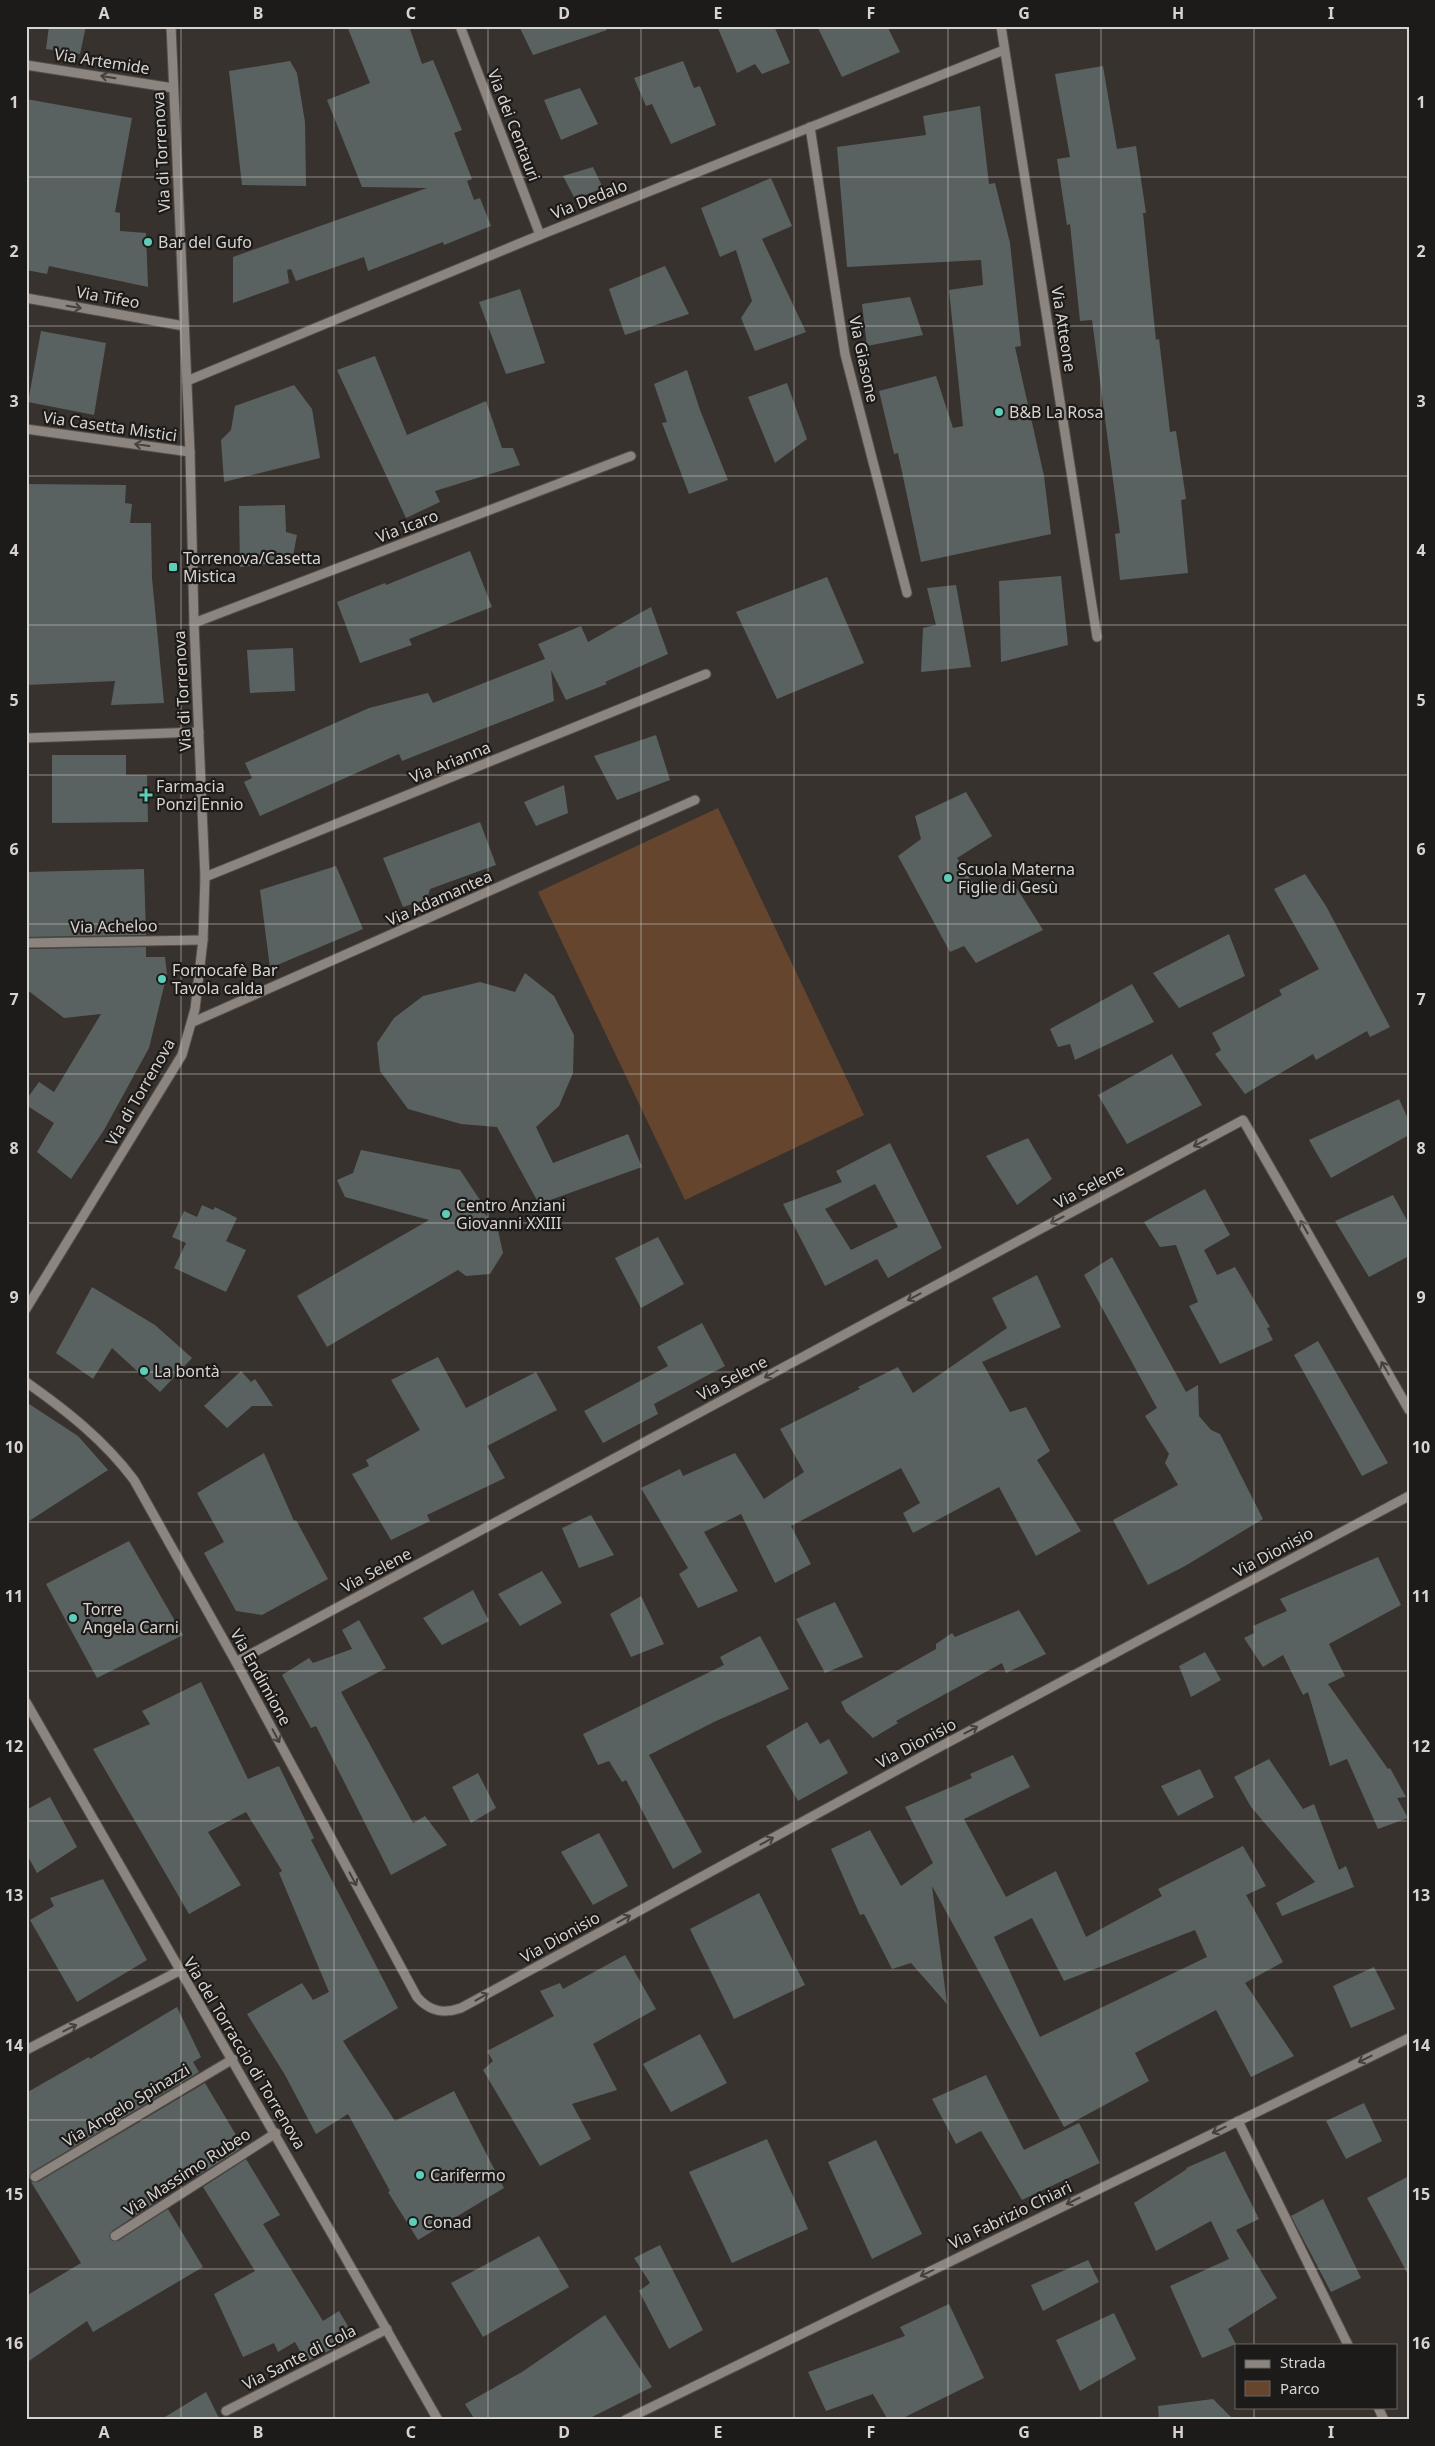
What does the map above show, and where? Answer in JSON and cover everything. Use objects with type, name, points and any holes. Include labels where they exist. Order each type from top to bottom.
[{"type":"street","name":"Via di Torrenova","points":[[26,1308],[177,1063],[193,1022],[203,940],[205,877],[194,623],[190,452],[171,26]]},
{"type":"street","name":"Via dei Centauri","points":[[460,26],[540,235]]},
{"type":"street","name":"Via Atteone","points":[[1001,26],[1097,636]]},
{"type":"street","name":"Via Dedalo","points":[[187,381],[540,235],[1004,50]]},
{"type":"street","name":"Via Artemide","points":[[26,64],[173,88]]},
{"type":"street","name":"Via Giasone","points":[[810,127],[845,354],[907,593]]},
{"type":"street","name":"Via Tifeo","points":[[26,298],[184,326]]},
{"type":"street","name":"Via Casetta Mistici","points":[[26,430],[190,452]]},
{"type":"street","name":"Via Icaro","points":[[194,623],[631,456]]},
{"type":"street","name":"Via Arianna","points":[[205,877],[706,674]]},
{"type":"street","points":[[26,738],[199,732]]},
{"type":"street","name":"Via Adamantea","points":[[193,1022],[695,800]]},
{"type":"street","name":"Via Acheloo","points":[[26,943],[203,940]]},
{"type":"street","name":"Via Selene","points":[[236,1662],[1243,1120],[1409,1410]]},
{"type":"street","name":"Via Endimione","points":[[26,1382],[86,1426],[130,1475],[236,1662],[417,1997],[429,2008],[436,2011]]},
{"type":"street","name":"Via Dionisio","points":[[436,2011],[445,2012],[461,2008],[932,1751],[1409,1496]]},
{"type":"street","name":"Via del Torraccio di Torrenova","points":[[26,1702],[179,1971],[276,2133],[438,2420]]},
{"type":"street","points":[[26,2050],[179,1971]]},
{"type":"street","name":"Via Fabrizio Chiari","points":[[625,2420],[1409,2038]]},
{"type":"street","name":"Via Angelo Spinazzi","points":[[35,2177],[233,2059]]},
{"type":"street","points":[[1238,2121],[1348,2344]]},
{"type":"street","name":"Via Massimo Rubeo","points":[[115,2236],[276,2133]]},
{"type":"street","name":"Via Sante di Cola","points":[[226,2411],[387,2329]]},
{"type":"street","points":[[1378,2408],[1384,2420]]},
{"type":"green space","points":[[718,808],[864,1115],[685,1200],[538,892]]},
{"type":"building","points":[[49,26],[86,26],[80,54],[46,49]]},
{"type":"building","points":[[347,26],[409,26],[422,64],[433,60],[462,130],[454,133],[472,179],[467,181],[474,200],[480,198],[491,226],[444,245],[443,242],[368,271],[364,257],[296,281],[291,269],[287,270],[289,283],[233,303],[233,257],[427,188],[362,187],[327,100],[370,83]]},
{"type":"building","points":[[519,26],[606,26],[607,30],[533,55]]},
{"type":"building","points":[[717,26],[774,26],[790,63],[762,74],[755,64],[737,73]]},
{"type":"building","points":[[817,26],[887,26],[900,52],[842,77]]},
{"type":"building","points":[[290,61],[297,73],[305,122],[306,186],[242,185],[229,71]]},
{"type":"building","points":[[683,61],[694,88],[700,86],[716,125],[671,144],[652,104],[646,106],[634,78]]},
{"type":"building","points":[[1103,66],[1117,149],[1136,146],[1146,213],[1143,213],[1156,340],[1159,339],[1170,432],[1176,431],[1186,499],[1181,500],[1188,573],[1120,580],[1115,534],[1120,533],[1092,320],[1080,321],[1070,224],[1067,225],[1057,159],[1070,157],[1055,74]]},
{"type":"building","points":[[580,88],[598,124],[561,140],[544,100]]},
{"type":"building","points":[[26,99],[132,118],[115,212],[120,213],[120,231],[146,233],[148,287],[49,266],[47,274],[26,270]]},
{"type":"building","points":[[980,106],[989,184],[995,183],[1010,243],[1021,346],[1015,347],[1044,476],[1051,534],[921,562],[898,453],[894,454],[879,391],[936,376],[953,428],[963,426],[949,290],[983,285],[981,260],[847,267],[837,147],[926,135],[923,116]]},
{"type":"building","points":[[593,167],[603,188],[575,199],[563,176]]},
{"type":"building","points":[[771,178],[792,226],[762,239],[806,332],[755,351],[741,318],[752,301],[736,250],[720,257],[701,208]]},
{"type":"building","points":[[665,266],[689,314],[625,335],[609,289]]},
{"type":"building","points":[[520,289],[545,363],[506,374],[479,302]]},
{"type":"building","points":[[910,297],[923,335],[867,346],[862,304]]},
{"type":"building","points":[[41,331],[106,343],[94,415],[28,402]]},
{"type":"building","points":[[375,356],[407,435],[486,401],[502,448],[513,448],[520,465],[435,491],[440,502],[406,518],[337,370]]},
{"type":"building","points":[[687,370],[700,410],[728,480],[689,494],[662,423],[667,422],[654,384]]},
{"type":"building","points":[[787,383],[807,439],[775,463],[748,397]]},
{"type":"building","points":[[294,385],[312,409],[320,458],[224,482],[221,440],[231,430],[235,406]]},
{"type":"building","points":[[26,484],[126,485],[125,503],[132,504],[130,523],[151,523],[152,578],[164,703],[111,705],[115,681],[26,685]]},
{"type":"building","points":[[285,505],[286,532],[297,535],[292,561],[240,567],[239,506]]},
{"type":"building","points":[[470,551],[492,607],[409,639],[412,645],[360,663],[337,602],[385,583],[386,585]]},
{"type":"building","points":[[1061,576],[1068,645],[1001,662],[999,581]]},
{"type":"building","points":[[827,577],[864,663],[777,699],[736,612]]},
{"type":"building","points":[[956,585],[971,667],[921,672],[923,628],[936,625],[927,588]]},
{"type":"building","points":[[651,607],[668,654],[605,682],[607,684],[566,700],[551,670],[554,701],[402,761],[399,754],[260,816],[244,782],[252,778],[245,763],[369,708],[428,693],[433,703],[545,659],[538,644],[581,626],[588,642]]},
{"type":"building","points":[[293,648],[295,691],[250,693],[247,650]]},
{"type":"building","points":[[656,735],[670,780],[617,800],[594,756]]},
{"type":"building","points":[[52,755],[126,755],[126,775],[147,775],[148,822],[52,823]]},
{"type":"building","points":[[564,785],[568,813],[536,826],[524,802]]},
{"type":"building","points":[[966,792],[992,836],[957,858],[970,879],[984,893],[1011,879],[1043,930],[976,963],[964,946],[950,952],[898,856],[921,839],[915,816]]},
{"type":"building","points":[[480,822],[496,865],[430,889],[427,899],[403,907],[383,858]]},
{"type":"building","points":[[336,866],[363,929],[270,968],[260,890]]},
{"type":"building","points":[[144,869],[146,935],[26,937],[26,872]]},
{"type":"building","points":[[1305,874],[1326,906],[1390,1027],[1370,1037],[1367,1031],[1316,1060],[1313,1054],[1245,1094],[1215,1054],[1221,1050],[1212,1033],[1282,995],[1279,990],[1319,969],[1274,889]]},
{"type":"building","points":[[1229,934],[1245,976],[1179,1008],[1153,973]]},
{"type":"building","points":[[146,947],[146,957],[165,957],[167,974],[149,1048],[104,1130],[71,1179],[37,1152],[54,1123],[26,1105],[26,1100],[39,1082],[54,1092],[101,1014],[64,1018],[26,989],[26,949]]},
{"type":"building","points":[[525,973],[554,996],[574,1035],[573,1073],[559,1106],[536,1127],[553,1163],[628,1134],[642,1167],[539,1204],[497,1127],[461,1124],[408,1109],[380,1071],[377,1043],[394,1018],[423,996],[480,982],[515,992]]},
{"type":"building","points":[[1132,984],[1154,1022],[1075,1060],[1070,1044],[1058,1047],[1050,1029]]},
{"type":"building","points":[[1172,1054],[1202,1105],[1127,1144],[1098,1095]]},
{"type":"building","points":[[1399,1099],[1409,1121],[1409,1135],[1331,1178],[1309,1140]]},
{"type":"building","points":[[1028,1138],[1052,1179],[1017,1205],[986,1156]]},
{"type":"building","points":[[890,1143],[942,1248],[888,1278],[877,1259],[825,1286],[783,1204],[842,1182],[836,1171]],"holes":[[[875,1184],[898,1227],[851,1250],[825,1209]]]},
{"type":"building","points":[[361,1150],[460,1170],[484,1206],[483,1212],[497,1226],[503,1253],[490,1274],[466,1276],[458,1270],[327,1347],[297,1296],[429,1220],[345,1197],[337,1180],[353,1173]]},
{"type":"building","points":[[1205,1189],[1230,1235],[1204,1250],[1217,1275],[1235,1267],[1270,1327],[1267,1328],[1273,1340],[1220,1364],[1189,1306],[1198,1302],[1176,1245],[1160,1247],[1144,1222]]},
{"type":"building","points":[[1393,1195],[1409,1224],[1409,1256],[1369,1277],[1335,1221]]},
{"type":"building","points":[[202,1205],[213,1210],[215,1207],[237,1218],[226,1241],[246,1250],[226,1292],[174,1268],[186,1243],[172,1237],[184,1211],[197,1217]]},
{"type":"building","points":[[658,1237],[684,1284],[641,1308],[615,1258]]},
{"type":"building","points":[[1112,1257],[1186,1392],[1198,1385],[1199,1416],[1211,1430],[1220,1434],[1263,1519],[1185,1566],[1148,1585],[1113,1520],[1178,1485],[1165,1463],[1169,1454],[1145,1416],[1157,1408],[1084,1275]]},
{"type":"building","points":[[1037,1275],[1061,1327],[982,1362],[1010,1412],[1026,1407],[1050,1451],[1037,1460],[1081,1531],[1036,1556],[999,1487],[913,1533],[903,1513],[920,1503],[901,1468],[791,1526],[811,1564],[775,1583],[741,1514],[704,1532],[738,1591],[698,1608],[679,1574],[688,1568],[641,1488],[680,1469],[683,1476],[735,1453],[764,1499],[804,1472],[780,1429],[860,1389],[858,1387],[898,1367],[913,1393],[1007,1328],[992,1298]]},
{"type":"building","points":[[92,1287],[155,1325],[192,1358],[160,1392],[112,1348],[93,1379],[56,1353]]},
{"type":"building","points":[[702,1323],[725,1366],[654,1404],[658,1414],[603,1443],[584,1411],[668,1366],[657,1347]]},
{"type":"building","points":[[1318,1341],[1388,1463],[1362,1476],[1294,1355]]},
{"type":"building","points":[[438,1357],[466,1408],[536,1372],[557,1410],[487,1446],[505,1478],[427,1515],[430,1521],[391,1540],[352,1474],[369,1466],[366,1460],[420,1430],[391,1380]]},
{"type":"building","points":[[241,1371],[251,1382],[255,1379],[273,1406],[252,1406],[227,1428],[204,1406]]},
{"type":"building","points":[[26,1402],[78,1436],[108,1470],[26,1523]]},
{"type":"building","points":[[264,1453],[294,1521],[296,1520],[328,1579],[262,1615],[236,1611],[204,1553],[224,1542],[197,1493]]},
{"type":"building","points":[[591,1515],[614,1555],[579,1568],[562,1528]]},
{"type":"building","points":[[129,1541],[183,1635],[97,1678],[46,1584]]},
{"type":"building","points":[[1378,1557],[1401,1605],[1329,1644],[1345,1676],[1328,1684],[1388,1769],[1390,1768],[1406,1797],[1397,1798],[1408,1818],[1378,1829],[1347,1759],[1330,1766],[1308,1692],[1303,1695],[1283,1655],[1263,1667],[1244,1638],[1254,1633],[1253,1626],[1287,1611],[1280,1599]]},
{"type":"building","points":[[542,1571],[562,1603],[520,1626],[498,1594]]},
{"type":"building","points":[[473,1590],[489,1621],[442,1645],[423,1618]]},
{"type":"building","points":[[641,1596],[664,1644],[631,1657],[610,1614]]},
{"type":"building","points":[[835,1602],[863,1657],[825,1673],[796,1619]]},
{"type":"building","points":[[1019,1610],[1046,1654],[1006,1673],[1002,1663],[896,1721],[898,1723],[873,1738],[846,1712],[841,1702],[936,1649],[936,1644],[952,1633],[955,1637]]},
{"type":"building","points":[[359,1620],[386,1668],[341,1692],[413,1823],[425,1816],[447,1845],[391,1875],[316,1726],[311,1728],[282,1675],[309,1658],[313,1663],[352,1649],[342,1630]]},
{"type":"building","points":[[760,1636],[789,1689],[716,1721],[649,1755],[702,1852],[673,1869],[626,1780],[622,1782],[609,1761],[598,1765],[583,1734],[724,1665],[720,1657]]},
{"type":"building","points":[[1205,1652],[1221,1680],[1191,1697],[1179,1666]]},
{"type":"building","points":[[201,1682],[248,1779],[279,1766],[314,1838],[311,1840],[398,2008],[343,2041],[395,2121],[454,2091],[504,2188],[418,2240],[388,2192],[390,2191],[348,2114],[316,2134],[285,2075],[247,2014],[302,1983],[313,2000],[329,1992],[279,1873],[282,1871],[246,1812],[208,1832],[241,1885],[189,1914],[93,1749],[150,1724],[142,1711]]},
{"type":"building","points":[[807,1722],[820,1744],[829,1739],[848,1773],[798,1801],[766,1746]]},
{"type":"building","points":[[1013,1755],[1030,1787],[964,1819],[1006,1897],[1056,1871],[1086,1937],[1162,1896],[1158,1889],[1243,1846],[1266,1886],[1246,1895],[1283,1962],[1245,1983],[1294,2056],[1251,2077],[1216,2010],[1135,2053],[1149,2081],[1064,2127],[932,1886],[947,2004],[911,1963],[892,1969],[864,1914],[860,1915],[831,1849],[870,1830],[901,1886],[933,1863],[905,1807],[972,1778],[970,1774]],"holes":[[[1032,1918],[1064,1981],[1195,1930],[1207,1957],[1040,2037],[994,1937]]]},
{"type":"building","points":[[1269,1759],[1303,1809],[1314,1804],[1339,1870],[1346,1866],[1354,1887],[1282,1916],[1276,1903],[1315,1882],[1251,1807],[1234,1777]]},
{"type":"building","points":[[1200,1769],[1214,1797],[1178,1816],[1161,1786]]},
{"type":"building","points":[[478,1773],[496,1808],[471,1823],[452,1787]]},
{"type":"building","points":[[50,1797],[77,1847],[37,1873],[26,1853],[26,1810]]},
{"type":"building","points":[[599,1833],[628,1886],[593,1905],[561,1852]]},
{"type":"building","points":[[103,1879],[147,1960],[77,2002],[30,1920],[54,1906],[50,1898]]},
{"type":"building","points":[[759,1893],[805,1985],[734,2019],[690,1929]]},
{"type":"building","points":[[625,1955],[656,2009],[593,2044],[617,2090],[572,2104],[591,2139],[540,2166],[483,2070],[493,2061],[487,2051],[554,2016],[540,1991],[560,1983],[563,1989]]},
{"type":"building","points":[[1374,1967],[1395,2009],[1351,2028],[1333,1986]]},
{"type":"building","points":[[177,2007],[201,2057],[193,2062],[199,2072],[32,2172],[29,2179],[26,2174],[26,2093],[89,2057],[90,2059]]},
{"type":"building","points":[[700,2034],[727,2083],[671,2112],[643,2064]]},
{"type":"building","points":[[986,2075],[1024,2150],[1079,2123],[1100,2163],[1022,2200],[981,2131],[956,2144],[932,2099]]},
{"type":"building","points":[[205,2083],[242,2145],[239,2147],[240,2149],[197,2176],[194,2171],[158,2190],[162,2198],[112,2231],[109,2236],[112,2241],[118,2241],[168,2209],[203,2267],[93,2332],[87,2321],[26,2363],[26,2296],[81,2263],[31,2182],[38,2182]]},
{"type":"building","points":[[1364,2103],[1382,2141],[1346,2159],[1326,2121]]},
{"type":"building","points":[[767,2139],[808,2229],[732,2263],[689,2172]]},
{"type":"building","points":[[876,2140],[922,2234],[872,2259],[828,2162]]},
{"type":"building","points":[[1225,2151],[1259,2219],[1236,2230],[1277,2298],[1228,2329],[1236,2344],[1202,2358],[1170,2286],[1229,2259],[1211,2221],[1156,2251],[1134,2203],[1186,2168]]},
{"type":"building","points":[[246,2159],[280,2215],[263,2224],[323,2321],[339,2311],[355,2338],[306,2362],[295,2342],[278,2352],[274,2343],[243,2357],[214,2294],[255,2271],[203,2187]]},
{"type":"building","points":[[1409,2176],[1409,2276],[1367,2198]]},
{"type":"building","points":[[1323,2199],[1361,2278],[1331,2292],[1291,2216]]},
{"type":"building","points":[[539,2236],[569,2287],[483,2337],[451,2283]]},
{"type":"building","points":[[660,2245],[703,2330],[669,2349],[639,2291],[650,2283],[634,2258]]},
{"type":"building","points":[[1088,2260],[1099,2282],[1043,2311],[1031,2285]]},
{"type":"building","points":[[949,2304],[984,2378],[899,2420],[888,2420],[873,2394],[826,2411],[808,2372],[905,2336],[900,2327]]},
{"type":"building","points":[[1114,2313],[1136,2359],[1080,2391],[1056,2340]]},
{"type":"building","points":[[605,2315],[652,2387],[586,2420],[475,2420],[465,2404],[522,2372]]},
{"type":"building","points":[[206,2392],[220,2420],[160,2420]]},
{"type":"building","points":[[1213,2399],[1234,2420],[1159,2420],[1158,2406]]},
{"type":"place","name":"Bar del Gufo","points":[[148,242]]},
{"type":"place","name":"B&B La Rosa","points":[[999,412]]},
{"type":"place","name":"Torrenova/Casetta Mistica","points":[[173,567]]},
{"type":"place","name":"Farmacia Ponzi Ennio","points":[[146,795]]},
{"type":"place","name":"Scuola Materna Figlie di Gesù","points":[[948,878]]},
{"type":"place","name":"Fornocafè Bar Tavola calda","points":[[162,979]]},
{"type":"place","name":"Centro Anziani Giovanni XXIII","points":[[446,1214]]},
{"type":"place","name":"La bontà","points":[[144,1371]]},
{"type":"place","name":"Torre Angela Carni","points":[[73,1618]]},
{"type":"place","name":"Carifermo","points":[[420,2175]]},
{"type":"place","name":"Conad","points":[[413,2222]]}]
